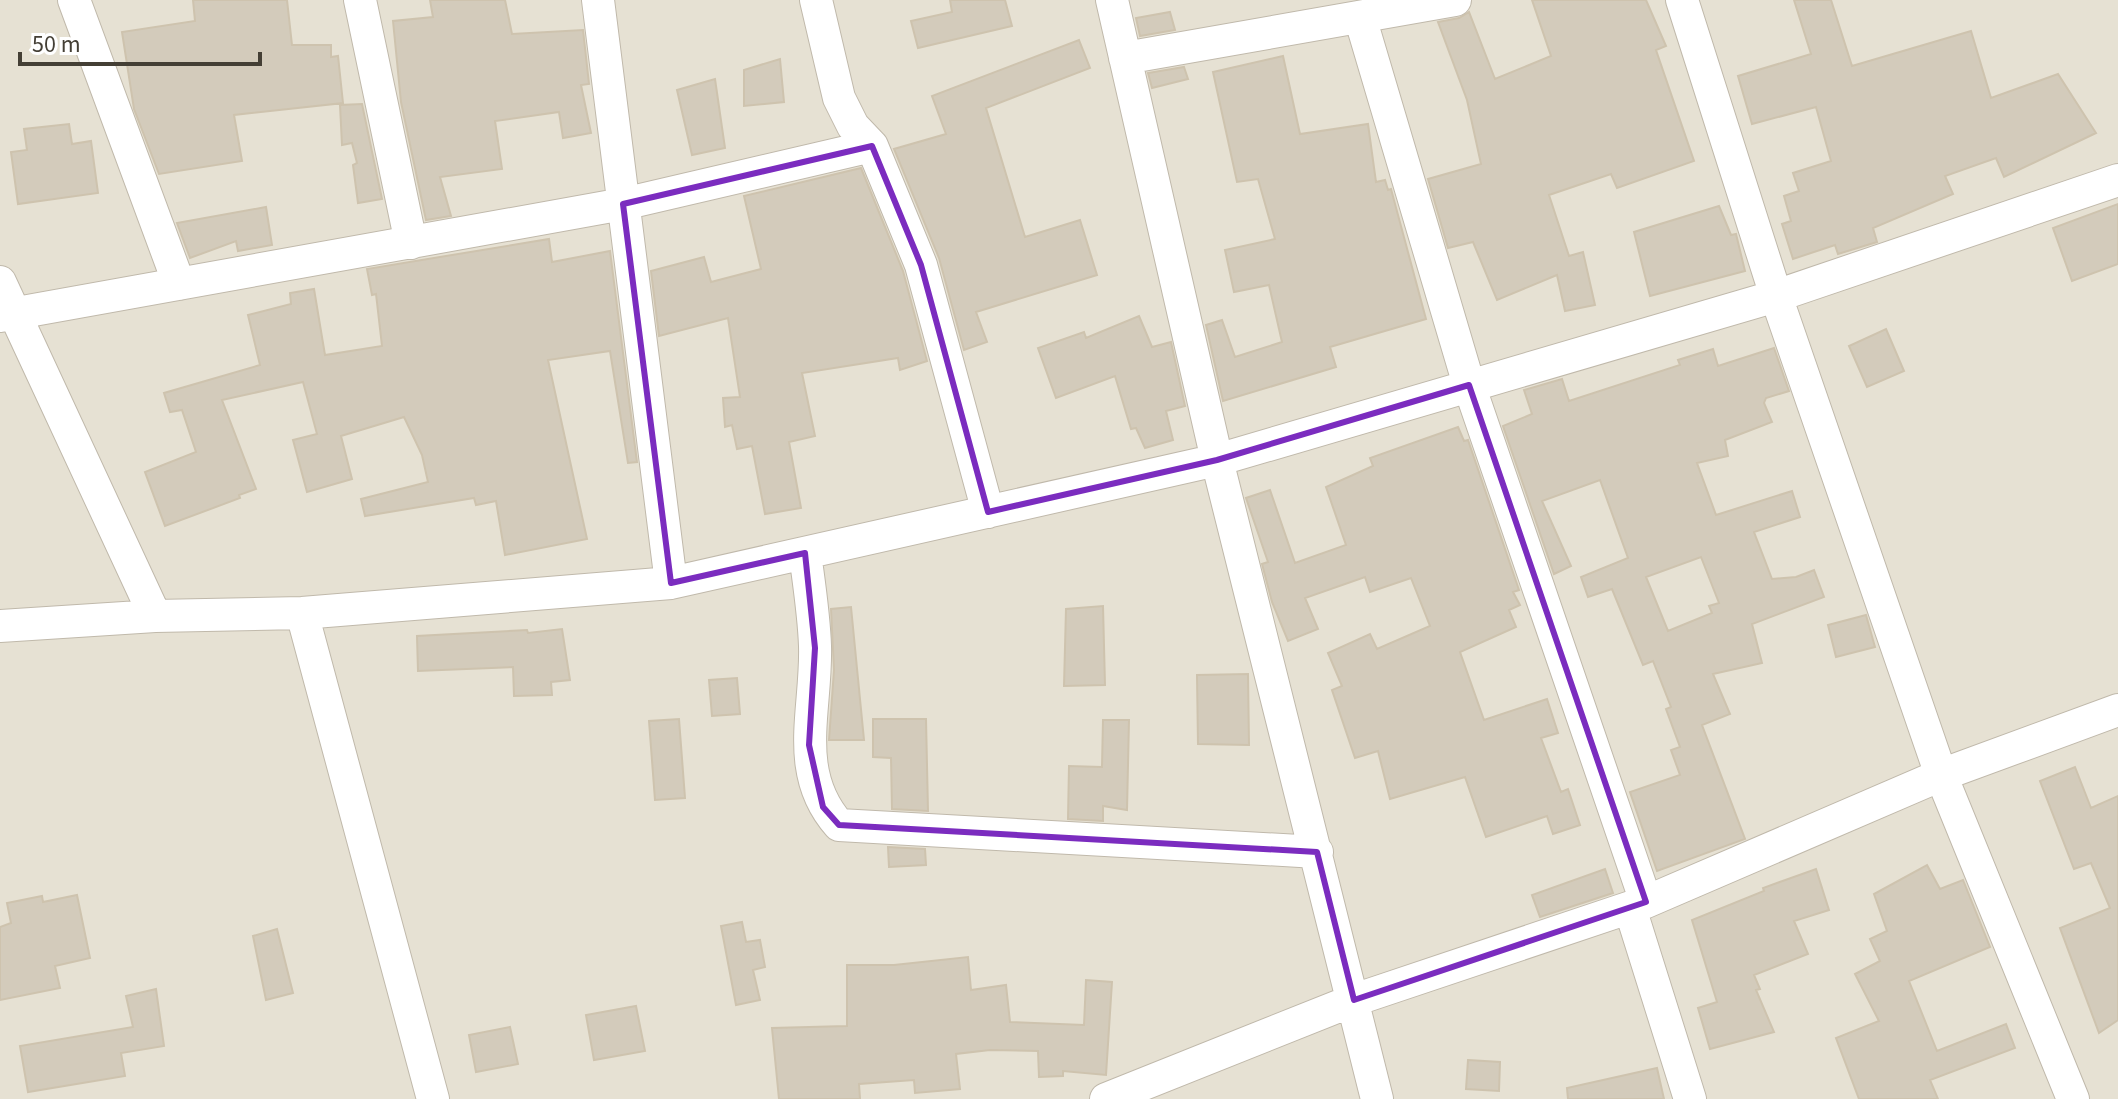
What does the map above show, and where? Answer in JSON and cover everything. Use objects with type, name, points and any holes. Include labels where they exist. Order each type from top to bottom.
[{"type":"street","points":[[74,0],[179,284]]},
{"type":"street","points":[[360,0],[411,243]]},
{"type":"street","points":[[598,0],[671,583]]},
{"type":"street","points":[[816,0],[839,98],[853,126],[872,146],[921,265],[988,512]]},
{"type":"street","points":[[1112,0],[1217,460],[1377,1099]]},
{"type":"street","points":[[1125,58],[1455,0]]},
{"type":"street","points":[[1682,0],[1776,296],[1941,775],[2062,1096]]},
{"type":"street","points":[[1360,17],[1469,385],[1638,905],[1690,1099]]},
{"type":"street","points":[[7,315],[623,204],[872,146]]},
{"type":"street","points":[[0,626],[155,616],[302,613],[671,583],[1217,460],[1776,296],[2118,180]]},
{"type":"street","points":[[0,282],[7,315],[155,616]]},
{"type":"street","points":[[805,553],[815,648],[809,745],[813,776],[823,807],[839,825],[1317,852]]},
{"type":"street","points":[[302,613],[433,1099]]},
{"type":"street","points":[[1106,1099],[1354,1000],[1638,905],[1941,775],[2118,710]]},
{"type":"highlighted area","points":[[872,146],[921,265],[988,512],[1217,460],[1469,385],[1646,902],[1354,1000],[1317,852],[839,825],[823,807],[809,745],[815,648],[805,553],[671,583],[623,204]]},
{"type":"shaded area","points":[[0,0],[2118,0],[2118,1099],[0,1099]]},
{"type":"building","points":[[193,0],[287,0],[292,45],[331,45],[331,57],[338,56],[343,103],[234,115],[242,161],[159,174],[134,109],[122,32],[195,21]]},
{"type":"building","points":[[430,0],[505,0],[512,34],[583,30],[589,84],[581,85],[591,133],[563,138],[559,112],[495,121],[502,169],[440,177],[451,216],[426,220],[401,102],[393,21],[433,17]]},
{"type":"building","points":[[950,0],[1005,0],[1012,26],[918,48],[911,21],[952,12]]},
{"type":"building","points":[[1532,0],[1646,0],[1666,46],[1656,50],[1694,161],[1617,188],[1611,174],[1549,195],[1569,256],[1583,252],[1595,305],[1565,311],[1557,275],[1497,300],[1473,242],[1448,248],[1428,179],[1481,164],[1467,100],[1438,22],[1459,18],[1469,12],[1495,79],[1551,56]]},
{"type":"building","points":[[1794,0],[1831,0],[1852,66],[1971,31],[1991,98],[2058,74],[2096,133],[2004,177],[1996,158],[1945,176],[1953,194],[1873,228],[1877,242],[1838,254],[1835,245],[1793,259],[1782,224],[1791,221],[1784,196],[1799,191],[1793,173],[1831,161],[1816,107],[1752,124],[1738,76],[1811,54]]},
{"type":"building","points":[[1170,12],[1175,30],[1140,36],[1136,18]]},
{"type":"building","points":[[1079,40],[1090,68],[986,108],[1025,237],[1080,220],[1097,275],[976,312],[987,342],[964,350],[939,258],[894,149],[946,134],[932,96]]},
{"type":"building","points":[[1283,56],[1300,134],[1368,124],[1376,182],[1385,180],[1388,190],[1391,189],[1426,319],[1330,347],[1336,367],[1223,401],[1206,325],[1222,320],[1235,357],[1282,342],[1269,285],[1234,292],[1225,250],[1275,239],[1258,179],[1237,182],[1213,72]]},
{"type":"building","points":[[780,59],[784,102],[744,106],[744,70]]},
{"type":"building","points":[[1184,67],[1188,79],[1152,88],[1148,73]]},
{"type":"building","points":[[715,79],[725,148],[692,155],[677,90]]},
{"type":"building","points":[[362,104],[382,199],[358,203],[353,165],[357,163],[352,143],[342,145],[340,105]]},
{"type":"building","points":[[69,124],[72,144],[91,141],[98,193],[18,204],[11,152],[27,150],[24,129]]},
{"type":"building","points":[[861,168],[903,271],[927,361],[900,370],[898,358],[802,373],[815,436],[789,442],[801,508],[765,514],[752,446],[737,449],[732,425],[725,427],[723,398],[740,397],[728,318],[659,336],[651,271],[704,257],[711,282],[761,269],[744,196]]},
{"type":"building","points":[[2118,204],[2118,264],[2072,281],[2053,228]]},
{"type":"building","points":[[1719,206],[1731,235],[1736,234],[1745,271],[1650,296],[1634,232]]},
{"type":"building","points":[[266,207],[272,245],[238,251],[236,241],[190,258],[177,223]]},
{"type":"building","points":[[549,239],[552,262],[610,251],[637,462],[628,463],[610,351],[548,360],[587,539],[505,555],[496,501],[476,505],[474,498],[365,516],[361,499],[428,482],[422,455],[404,417],[341,436],[352,479],[307,492],[293,440],[317,434],[303,382],[222,400],[256,489],[165,526],[145,472],[196,452],[182,410],[170,412],[164,393],[260,365],[248,315],[291,304],[290,293],[314,289],[325,355],[382,346],[376,294],[372,295],[367,269]]},
{"type":"building","points":[[1139,316],[1152,347],[1171,342],[1185,406],[1166,411],[1173,440],[1145,448],[1136,428],[1131,429],[1115,376],[1056,398],[1038,348],[1084,332],[1086,338]]},
{"type":"building","points":[[1886,329],[1904,371],[1867,387],[1849,346]]},
{"type":"building","points":[[1774,348],[1789,391],[1766,398],[1764,403],[1772,422],[1725,440],[1728,456],[1697,463],[1716,515],[1792,491],[1800,517],[1754,532],[1772,579],[1796,577],[1814,570],[1824,597],[1752,624],[1762,663],[1713,674],[1730,714],[1702,725],[1745,839],[1657,871],[1630,792],[1680,775],[1671,750],[1680,747],[1666,709],[1671,707],[1653,661],[1643,665],[1612,589],[1588,597],[1581,577],[1628,558],[1600,480],[1542,501],[1571,566],[1554,574],[1503,426],[1532,414],[1524,390],[1562,379],[1569,401],[1680,365],[1678,360],[1713,349],[1718,366]],"holes":[[[1701,557],[1719,603],[1709,606],[1712,613],[1668,631],[1646,577]]]},
{"type":"building","points":[[1458,427],[1464,441],[1468,440],[1519,590],[1513,592],[1520,605],[1509,610],[1516,627],[1460,652],[1484,720],[1547,699],[1558,733],[1541,738],[1561,792],[1568,789],[1580,825],[1553,834],[1547,816],[1486,837],[1465,777],[1390,799],[1378,751],[1355,758],[1332,690],[1342,686],[1328,653],[1370,634],[1377,649],[1430,626],[1411,578],[1370,592],[1365,577],[1305,598],[1318,629],[1288,641],[1272,602],[1262,564],[1268,562],[1246,498],[1270,490],[1295,563],[1346,545],[1326,487],[1373,466],[1370,458]]},
{"type":"building","points":[[1103,606],[1105,685],[1064,686],[1066,609]]},
{"type":"building","points":[[851,607],[864,740],[829,740],[834,670],[831,609]]},
{"type":"building","points":[[1866,615],[1875,647],[1836,657],[1828,625]]},
{"type":"building","points":[[562,629],[570,680],[551,682],[552,695],[514,696],[513,667],[418,671],[417,636]]},
{"type":"building","points":[[1248,674],[1249,745],[1198,744],[1197,675]]},
{"type":"building","points":[[737,678],[740,714],[712,716],[709,680]]},
{"type":"building","points":[[679,719],[685,798],[655,800],[649,721]]},
{"type":"building","points":[[873,719],[926,719],[928,811],[892,809],[891,758],[873,757]]},
{"type":"building","points":[[1103,720],[1129,720],[1127,810],[1103,806],[1103,821],[1068,819],[1069,766],[1102,767]]},
{"type":"building","points":[[2075,767],[2091,808],[2118,796],[2118,1020],[2099,1033],[2060,928],[2110,908],[2091,863],[2074,869],[2040,781]]},
{"type":"building","points":[[888,847],[925,849],[926,865],[889,867]]},
{"type":"building","points":[[1927,865],[1940,889],[1963,880],[1990,947],[1909,981],[1937,1051],[2006,1024],[2015,1048],[1930,1080],[1938,1099],[1859,1099],[1836,1038],[1879,1021],[1855,974],[1880,961],[1870,939],[1887,931],[1874,894]]},
{"type":"building","points":[[1605,869],[1613,893],[1540,917],[1532,895]]},
{"type":"building","points":[[1816,869],[1829,910],[1794,921],[1808,954],[1754,975],[1760,989],[1756,990],[1774,1032],[1710,1049],[1698,1008],[1717,1002],[1692,920],[1764,891],[1763,888]]},
{"type":"building","points":[[77,895],[90,958],[55,966],[60,988],[0,1000],[0,927],[11,923],[7,903],[42,896],[43,902]]},
{"type":"building","points":[[742,922],[746,942],[760,940],[765,967],[753,970],[760,1000],[736,1005],[721,926]]},
{"type":"building","points":[[277,929],[293,993],[266,1000],[253,936]]},
{"type":"building","points":[[968,957],[971,990],[1006,985],[1010,1022],[1084,1025],[1086,980],[1112,982],[1106,1075],[1063,1071],[1063,1076],[1039,1077],[1038,1051],[990,1050],[956,1054],[960,1089],[915,1093],[914,1080],[859,1084],[860,1099],[779,1099],[772,1028],[847,1026],[847,965],[894,965]]},
{"type":"building","points":[[156,989],[164,1046],[121,1053],[125,1076],[28,1092],[20,1046],[133,1027],[126,996]]},
{"type":"building","points":[[636,1006],[645,1051],[594,1060],[586,1015]]},
{"type":"building","points":[[510,1027],[518,1064],[476,1072],[469,1035]]},
{"type":"building","points":[[1468,1060],[1500,1062],[1499,1091],[1466,1089]]},
{"type":"building","points":[[1657,1068],[1664,1099],[1568,1099],[1567,1088]]}]
